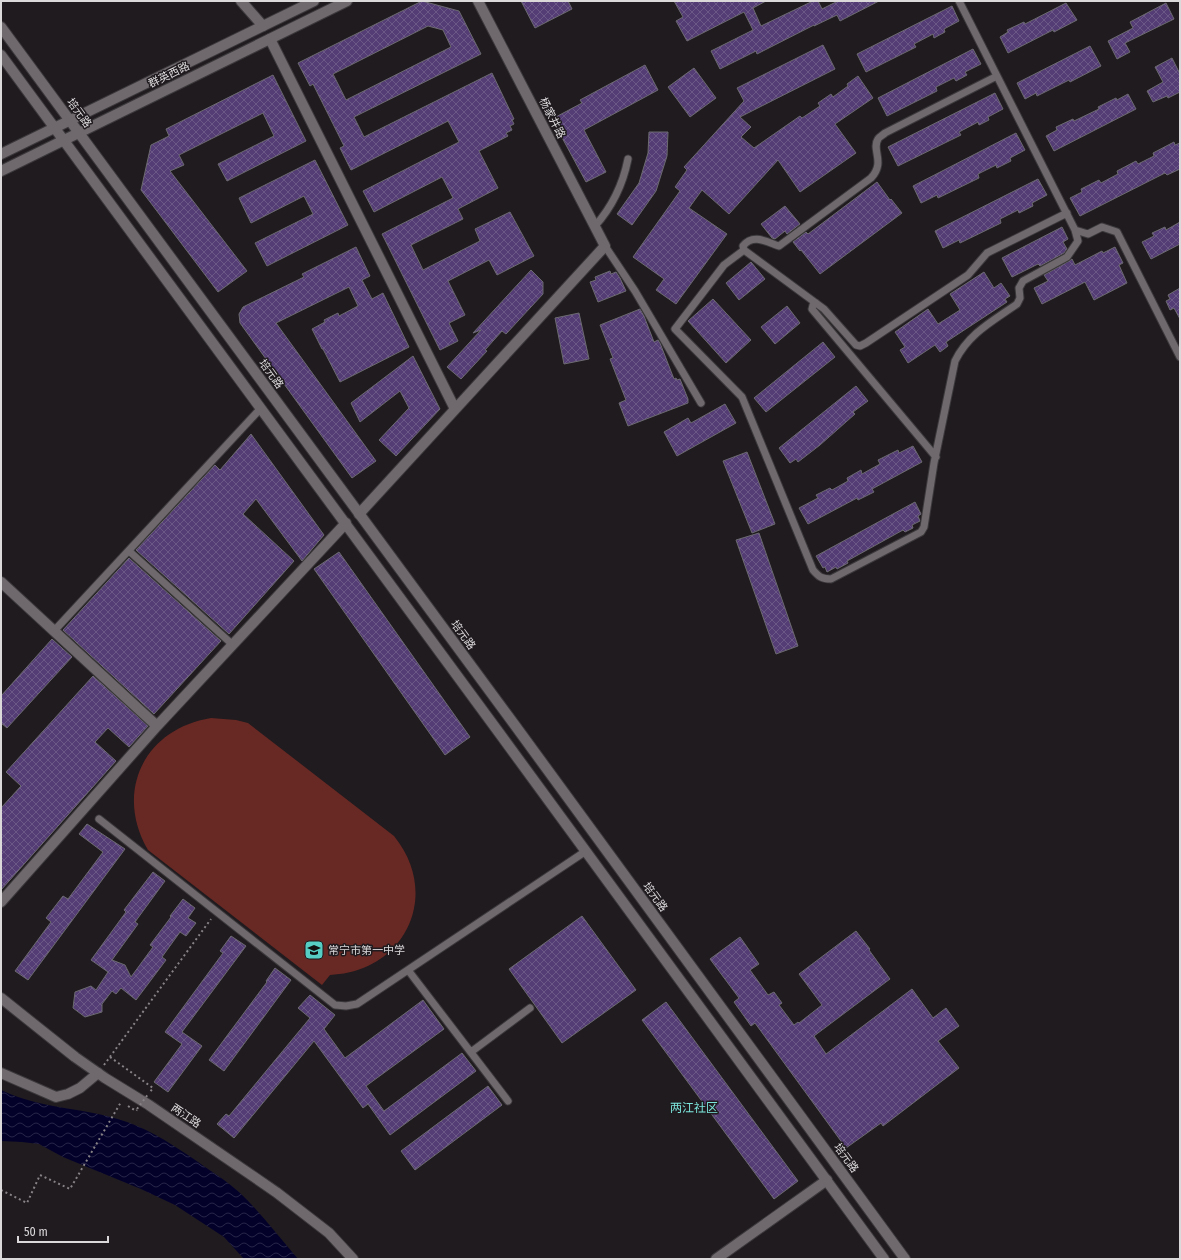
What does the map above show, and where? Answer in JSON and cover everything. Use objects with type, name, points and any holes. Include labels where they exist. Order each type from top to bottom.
[{"type":"main road","points":[[241,1],[263,26]]},
{"type":"main road","name":"群英西路","points":[[1,154],[314,1]]},
{"type":"main road","name":"群英西路","points":[[1,171],[347,1]]},
{"type":"main road","name":"杨家井路","points":[[478,1],[605,246]]},
{"type":"main road","name":"培元路","points":[[1,27],[905,1259]]},
{"type":"main road","points":[[270,39],[455,410]]},
{"type":"main road","points":[[1,55],[346,523],[884,1259]]},
{"type":"main road","points":[[359,514],[605,246]]},
{"type":"main road","points":[[1,902],[157,726],[346,523]]},
{"type":"main road","points":[[1,582],[157,726]]},
{"type":"main road","name":"两江路","points":[[1,998],[75,1057],[149,1105],[276,1192],[329,1233],[353,1259]]},
{"type":"main road","points":[[1,1073],[56,1097],[68,1094],[80,1088],[98,1073]]},
{"type":"main road","points":[[716,1259],[827,1180]]},
{"type":"lane","points":[[744,250],[724,265],[675,329],[742,397],[813,570],[819,577],[831,579],[921,532],[924,527],[955,361],[959,353],[965,343],[976,333],[1017,304],[1020,298],[1019,288],[1023,281],[1067,257],[1078,241],[1075,230],[959,1]]},
{"type":"lane","points":[[744,250],[743,246],[746,242],[755,239],[763,240],[779,246],[876,173],[878,168],[877,140],[885,133],[997,76]]},
{"type":"lane","points":[[595,226],[602,219],[612,203],[624,177],[628,159]]},
{"type":"lane","points":[[744,250],[824,309],[856,345],[860,346],[968,275],[987,253],[1066,212]]},
{"type":"lane","points":[[1075,230],[1088,234],[1102,228],[1117,232],[1180,358]]},
{"type":"lane","points":[[605,246],[635,291],[701,403]]},
{"type":"lane","points":[[816,303],[813,305],[812,309],[936,457]]},
{"type":"lane","points":[[54,631],[261,408]]},
{"type":"lane","points":[[129,551],[233,644]]},
{"type":"lane","points":[[99,819],[335,1005],[346,1006],[356,1004],[586,851]]},
{"type":"lane","points":[[408,970],[508,1101]]},
{"type":"lane","points":[[471,1052],[530,1008]]},
{"type":"path","points":[[98,1073],[216,911]]},
{"type":"path","points":[[1,1190],[27,1203],[40,1175],[70,1189],[120,1101],[136,1111],[153,1088],[110,1057]]},
{"type":"shaded area","points":[[211,718],[236,720],[248,723],[394,836],[408,859],[415,882],[415,905],[408,926],[396,945],[378,960],[356,971],[330,975],[322,985],[148,850],[138,828],[134,806],[135,786],[142,766],[153,749],[168,735],[188,724]]},
{"type":"water","points":[[1,1090],[17,1097],[32,1101],[96,1113],[127,1122],[173,1145],[240,1193],[270,1225],[298,1259],[244,1259],[224,1237],[175,1205],[141,1189],[63,1157],[39,1144],[1,1141]]},
{"type":"building","points":[[422,1],[459,11],[481,54],[354,117],[364,137],[492,73],[514,119],[512,120],[514,124],[510,126],[512,130],[506,133],[508,136],[479,151],[498,188],[458,209],[463,219],[411,245],[423,270],[480,241],[475,229],[510,212],[534,256],[497,275],[489,260],[448,281],[465,315],[449,323],[458,341],[440,350],[382,234],[453,198],[442,177],[374,212],[363,191],[459,142],[448,121],[351,170],[340,148],[344,146],[313,84],[310,86],[298,63]],"holes":[[[428,26],[443,30],[451,47],[346,100],[333,74]]]},
{"type":"building","points":[[521,1],[568,1],[572,9],[535,28]]},
{"type":"building","points":[[674,1],[766,1],[753,8],[761,26],[813,1],[818,1],[822,9],[838,1],[879,1],[840,21],[837,15],[757,54],[756,51],[720,69],[711,51],[753,30],[744,12],[687,41],[676,21],[683,17]]},
{"type":"building","points":[[1066,3],[1077,20],[1054,32],[1053,30],[1008,53],[1000,37],[1008,32],[1007,30],[1024,22],[1025,24]]},
{"type":"building","points":[[1166,3],[1174,19],[1125,43],[1130,52],[1117,59],[1108,41],[1133,28],[1130,22]]},
{"type":"building","points":[[952,6],[959,21],[944,29],[945,32],[934,38],[933,34],[914,44],[916,47],[866,72],[857,54]]},
{"type":"building","points":[[823,45],[835,69],[740,117],[751,127],[741,137],[754,148],[800,116],[802,118],[820,106],[818,103],[831,94],[833,97],[848,86],[847,84],[858,76],[873,98],[835,124],[856,153],[800,192],[778,160],[729,214],[702,190],[689,208],[727,234],[676,304],[656,290],[664,279],[633,257],[680,191],[675,187],[687,170],[684,167],[744,101],[737,88]]},
{"type":"building","points":[[1090,46],[1101,66],[1070,82],[1069,80],[1037,96],[1036,93],[1025,99],[1017,83]]},
{"type":"building","points":[[973,49],[981,64],[965,72],[967,75],[956,81],[954,78],[936,87],[937,91],[887,116],[878,98]]},
{"type":"building","points":[[1172,58],[1180,74],[1180,92],[1168,98],[1167,96],[1153,102],[1147,91],[1163,82],[1155,67]]},
{"type":"building","points":[[645,65],[658,90],[584,130],[606,172],[586,182],[552,119],[582,103],[580,100]]},
{"type":"building","points":[[694,68],[716,98],[690,117],[668,87]]},
{"type":"building","points":[[273,75],[306,141],[227,181],[218,164],[274,136],[263,113],[179,155],[184,165],[170,171],[247,271],[218,292],[141,190],[151,145],[169,136],[166,129]]},
{"type":"building","points":[[995,93],[1003,109],[988,117],[989,120],[979,125],[978,122],[959,132],[961,135],[898,166],[888,147]]},
{"type":"building","points":[[1128,94],[1136,109],[1054,151],[1046,136],[1057,130],[1056,127],[1073,119],[1074,121],[1099,109],[1098,107],[1116,98],[1117,100]]},
{"type":"building","points":[[649,132],[668,132],[667,156],[656,191],[632,225],[617,214],[639,183],[648,153]]},
{"type":"building","points":[[1016,133],[1025,150],[1010,158],[1011,161],[997,168],[996,165],[978,174],[979,178],[938,198],[937,195],[921,203],[913,186]]},
{"type":"building","points":[[1174,142],[1175,145],[1180,143],[1180,169],[1167,175],[1165,173],[1080,216],[1070,198],[1082,192],[1081,189],[1099,180],[1101,183],[1118,174],[1117,171],[1136,161],[1138,164],[1154,156],[1153,153]]},
{"type":"building","points":[[315,160],[348,225],[267,266],[255,243],[313,214],[304,196],[251,223],[239,198]]},
{"type":"building","points":[[1038,179],[1047,195],[1032,203],[1033,206],[1019,213],[1018,210],[1000,219],[1001,223],[960,243],[959,240],[943,248],[935,231]]},
{"type":"building","points":[[877,182],[902,213],[820,274],[793,242],[806,232],[808,234]]},
{"type":"building","points":[[785,206],[800,224],[787,234],[785,231],[775,239],[772,238],[761,224]]},
{"type":"building","points":[[1180,222],[1180,244],[1151,259],[1142,242],[1154,236],[1152,233],[1165,227],[1166,230]]},
{"type":"building","points":[[1062,227],[1068,239],[1063,242],[1067,249],[1064,253],[1040,266],[1038,264],[1012,277],[1002,258]]},
{"type":"building","points":[[356,247],[370,276],[362,280],[372,299],[383,293],[409,347],[340,382],[312,329],[325,322],[324,320],[338,313],[339,316],[358,306],[349,287],[276,323],[376,461],[352,478],[240,323],[239,314],[243,307],[304,277],[302,274]]},
{"type":"building","points":[[1115,247],[1123,263],[1119,265],[1127,283],[1094,300],[1085,282],[1042,304],[1034,288],[1048,281],[1044,275],[1072,259],[1075,265],[1102,251],[1103,253]]},
{"type":"building","points":[[751,262],[765,279],[739,300],[726,283]]},
{"type":"building","points":[[531,270],[543,282],[543,294],[506,334],[502,331],[485,350],[487,351],[461,379],[447,367],[481,330],[473,333]]},
{"type":"building","points":[[610,271],[611,274],[616,272],[626,291],[598,302],[590,282],[596,280],[595,277]]},
{"type":"building","points":[[984,272],[994,288],[1001,283],[1010,296],[1005,299],[1007,302],[946,342],[948,346],[940,352],[935,345],[908,363],[900,350],[905,347],[895,332],[928,309],[938,324],[960,310],[950,294]]},
{"type":"building","points":[[1180,288],[1180,319],[1174,308],[1170,310],[1166,301],[1170,299],[1168,295]]},
{"type":"building","points":[[713,299],[751,340],[726,363],[688,321]]},
{"type":"building","points":[[787,306],[800,323],[775,344],[761,327]]},
{"type":"building","points":[[640,309],[654,342],[658,340],[660,343],[674,379],[680,379],[688,399],[688,403],[628,426],[619,403],[626,400],[610,359],[613,358],[600,325]]},
{"type":"building","points":[[579,313],[589,359],[564,364],[555,318]]},
{"type":"building","points":[[823,342],[835,357],[766,412],[754,398]]},
{"type":"building","points":[[413,356],[440,409],[396,456],[379,440],[409,408],[400,391],[360,422],[351,403]]},
{"type":"building","points":[[856,386],[868,401],[853,412],[855,414],[820,445],[798,462],[796,459],[790,463],[779,448]]},
{"type":"building","points":[[725,404],[736,423],[677,456],[664,432],[688,418],[691,423]]},
{"type":"building","points":[[251,434],[324,535],[302,561],[256,499],[243,514],[294,561],[229,634],[136,550],[215,465],[220,470]]},
{"type":"building","points":[[913,446],[922,462],[872,489],[874,492],[858,500],[857,498],[808,524],[799,508],[818,498],[816,495],[830,488],[832,490],[848,481],[847,478],[861,470],[862,474],[880,464],[878,460],[898,450],[899,453]]},
{"type":"building","points":[[747,452],[775,524],[752,533],[723,461]]},
{"type":"building","points":[[915,502],[921,514],[918,516],[920,521],[912,525],[913,528],[905,532],[903,530],[847,561],[848,563],[837,569],[836,567],[827,572],[825,567],[823,568],[816,556]]},
{"type":"building","points":[[759,533],[798,646],[776,654],[736,540]]},
{"type":"building","points":[[339,552],[470,737],[445,755],[314,569]]},
{"type":"building","points":[[129,558],[221,641],[154,714],[63,630]]},
{"type":"building","points":[[52,639],[72,657],[7,728],[1,723],[1,696]]},
{"type":"building","points":[[93,676],[148,726],[129,747],[108,728],[95,742],[116,761],[1,890],[1,808],[21,786],[6,772]]},
{"type":"building","points":[[87,824],[125,849],[28,980],[15,971],[51,922],[46,918],[63,896],[68,899],[103,852],[79,834]]},
{"type":"building","points":[[153,872],[165,881],[135,922],[138,924],[112,960],[125,965],[131,977],[153,947],[150,945],[183,899],[195,908],[188,918],[196,923],[186,936],[180,932],[162,957],[166,960],[136,1000],[121,988],[116,994],[112,991],[102,1004],[102,1012],[85,1017],[73,1008],[75,992],[91,986],[96,990],[108,972],[91,960],[126,912],[124,910]]},
{"type":"building","points":[[582,916],[636,990],[562,1043],[509,969]]},
{"type":"building","points":[[856,931],[890,979],[814,1036],[826,1054],[912,989],[933,1018],[946,1008],[959,1026],[938,1041],[959,1068],[883,1126],[881,1123],[846,1148],[755,1023],[751,1026],[734,1002],[739,998],[710,959],[740,937],[759,964],[750,970],[768,995],[774,992],[782,1003],[779,1005],[794,1025],[798,1022],[799,1023],[822,1005],[799,974]]},
{"type":"building","points":[[231,936],[246,946],[182,1032],[202,1046],[168,1092],[154,1082],[182,1044],[165,1032],[223,953],[220,951]]},
{"type":"building","points":[[275,968],[291,980],[224,1071],[209,1060],[267,982],[266,981]]},
{"type":"building","points":[[310,995],[335,1015],[324,1029],[345,1058],[423,1000],[444,1029],[366,1086],[384,1111],[462,1053],[476,1071],[390,1135],[368,1104],[363,1108],[314,1041],[234,1138],[217,1124],[226,1114],[229,1116],[310,1018],[298,1008]]},
{"type":"building","points":[[666,1002],[798,1181],[774,1199],[642,1020]]},
{"type":"building","points":[[488,1086],[502,1105],[415,1170],[401,1151]]},
{"type":"place","name":"常宁市第一中学","points":[[314,950]]},
{"type":"district","name":"两江社区","points":[[694,1108]]}]
